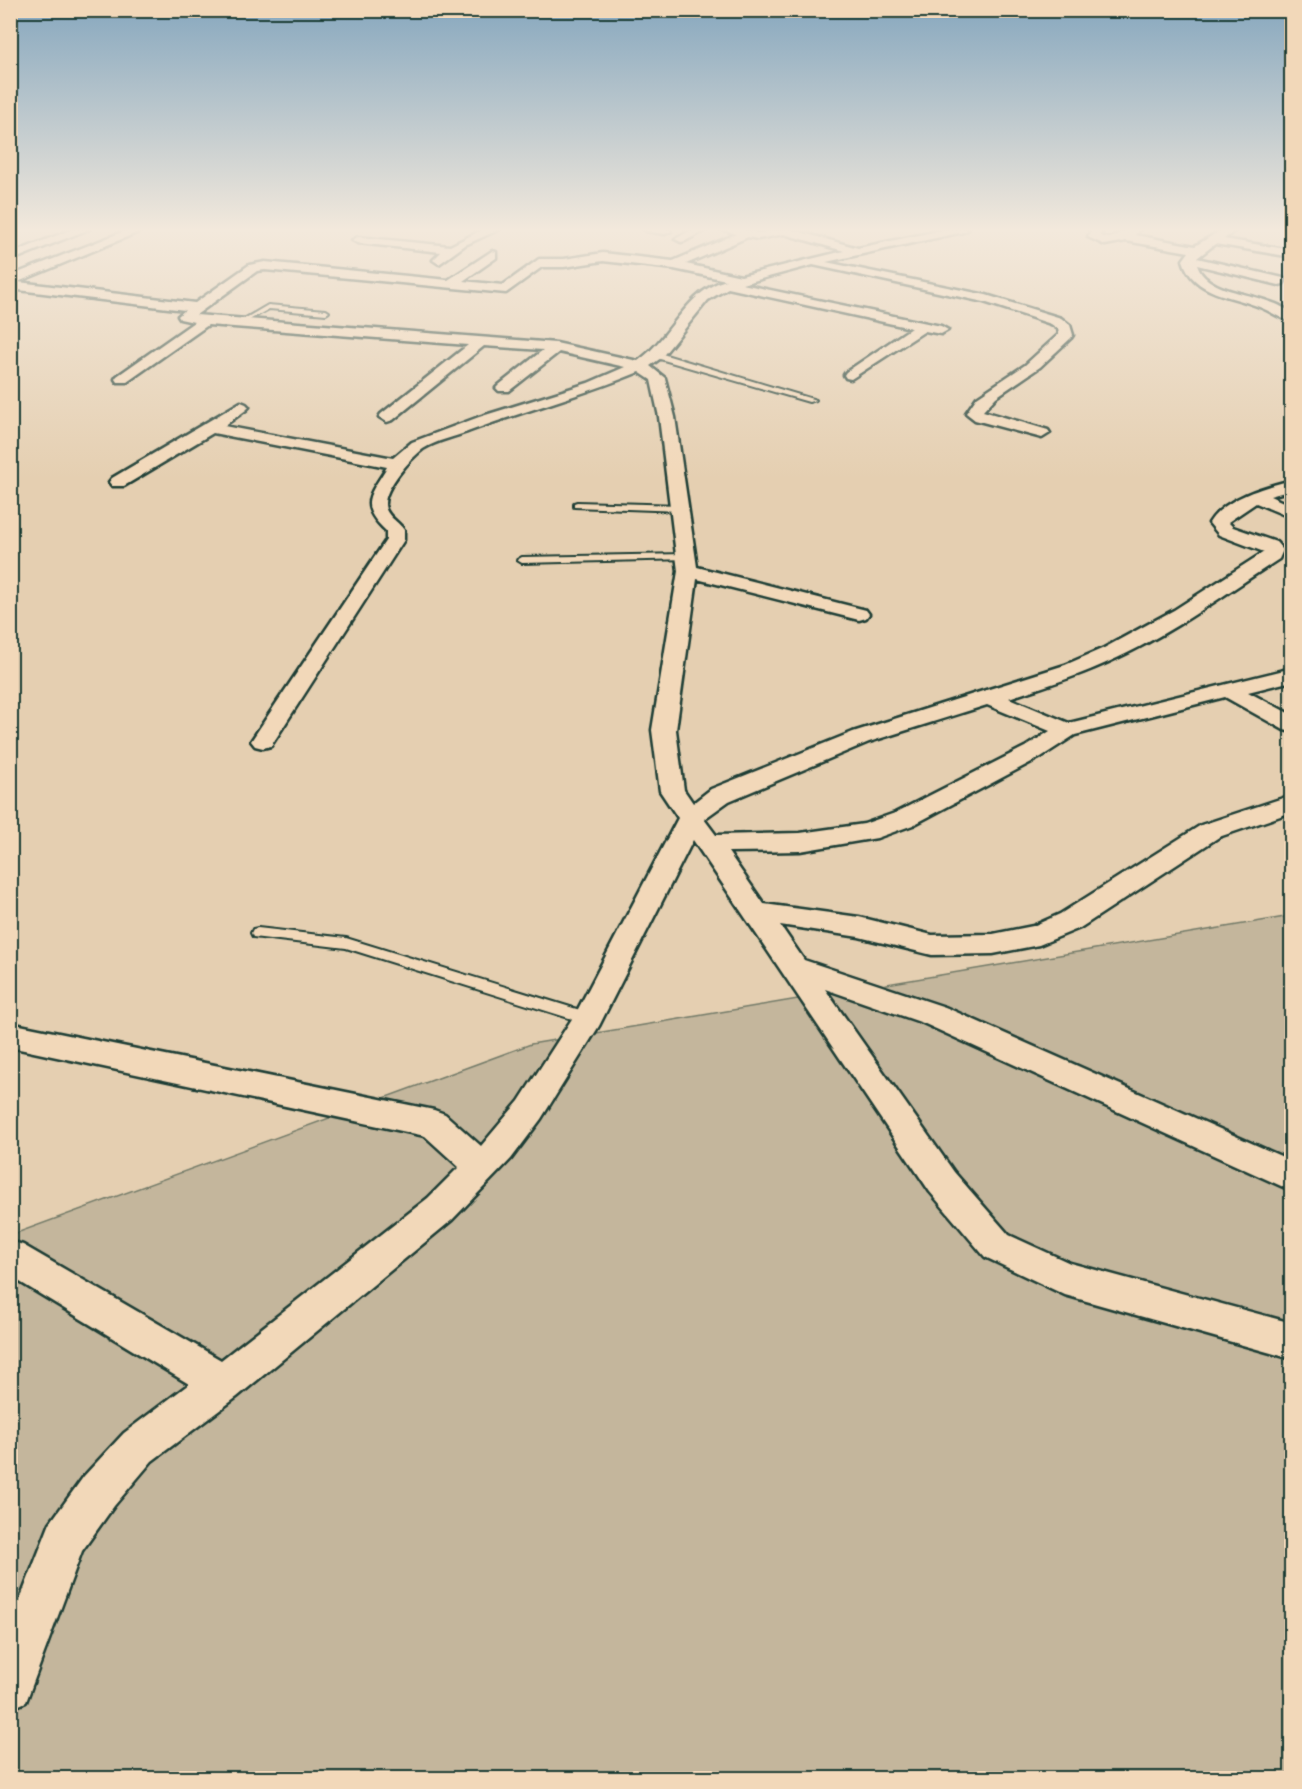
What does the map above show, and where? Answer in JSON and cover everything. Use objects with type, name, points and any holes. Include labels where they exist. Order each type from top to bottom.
[{"type":"street","points":[[189,312],[185,316],[189,319],[205,321],[483,340],[556,347],[648,360]]},
{"type":"street","points":[[263,741],[395,540],[395,530],[380,516],[376,506],[378,495],[398,464],[418,445],[485,420],[592,386],[648,360],[689,312]]},
{"type":"street","points":[[860,312],[941,330]]},
{"type":"street","points":[[1029,312],[1056,321],[1065,328],[1066,335],[1030,368],[975,408],[974,413],[981,417],[1042,433]]},
{"type":"street","points":[[122,379],[205,321]]},
{"type":"street","points":[[851,375],[924,326]]},
{"type":"street","points":[[387,417],[483,340]]},
{"type":"street","points":[[504,388],[556,347]]},
{"type":"street","points":[[648,360],[658,378],[667,417],[687,564],[664,730],[672,790],[942,1182],[997,1246],[1065,1278],[1292,1341]]},
{"type":"street","points":[[118,482],[211,428],[241,407]]},
{"type":"street","points":[[211,428],[305,448],[398,464]]},
{"type":"street","points":[[10,1686],[65,1538],[99,1491],[138,1447],[223,1383],[440,1209],[481,1167],[530,1110],[588,1018],[720,795],[861,737],[1073,670],[1112,653],[1180,614],[1272,555],[1274,550],[1269,546],[1226,531],[1218,523],[1221,518],[1255,496],[1292,484]]},
{"type":"street","points":[[1255,496],[1292,513]]},
{"type":"street","points":[[687,564],[859,614]]},
{"type":"street","points":[[701,830],[800,842],[868,832],[904,819],[1033,752],[1067,730],[1292,674]]},
{"type":"street","points":[[1227,689],[1292,725]]},
{"type":"street","points":[[988,697],[1067,730]]},
{"type":"street","points":[[756,912],[859,927],[932,945],[993,944],[1039,935],[1070,921],[1210,831],[1292,803]]},
{"type":"street","points":[[794,967],[934,1015],[1292,1177]]},
{"type":"street","points":[[10,1035],[434,1124],[481,1167]]},
{"type":"street","points":[[10,1257],[223,1383]]},
{"type":"lane","points":[[240,323],[258,312]]},
{"type":"lane","points":[[648,360],[812,400]]},
{"type":"lane","points":[[577,505],[680,508]]},
{"type":"lane","points":[[522,560],[687,564]]},
{"type":"lane","points":[[258,933],[346,943],[588,1018]]},
{"type":"shaded area","points":[[1291,916],[1291,1778],[11,1778],[11,1235],[531,1044]]}]
